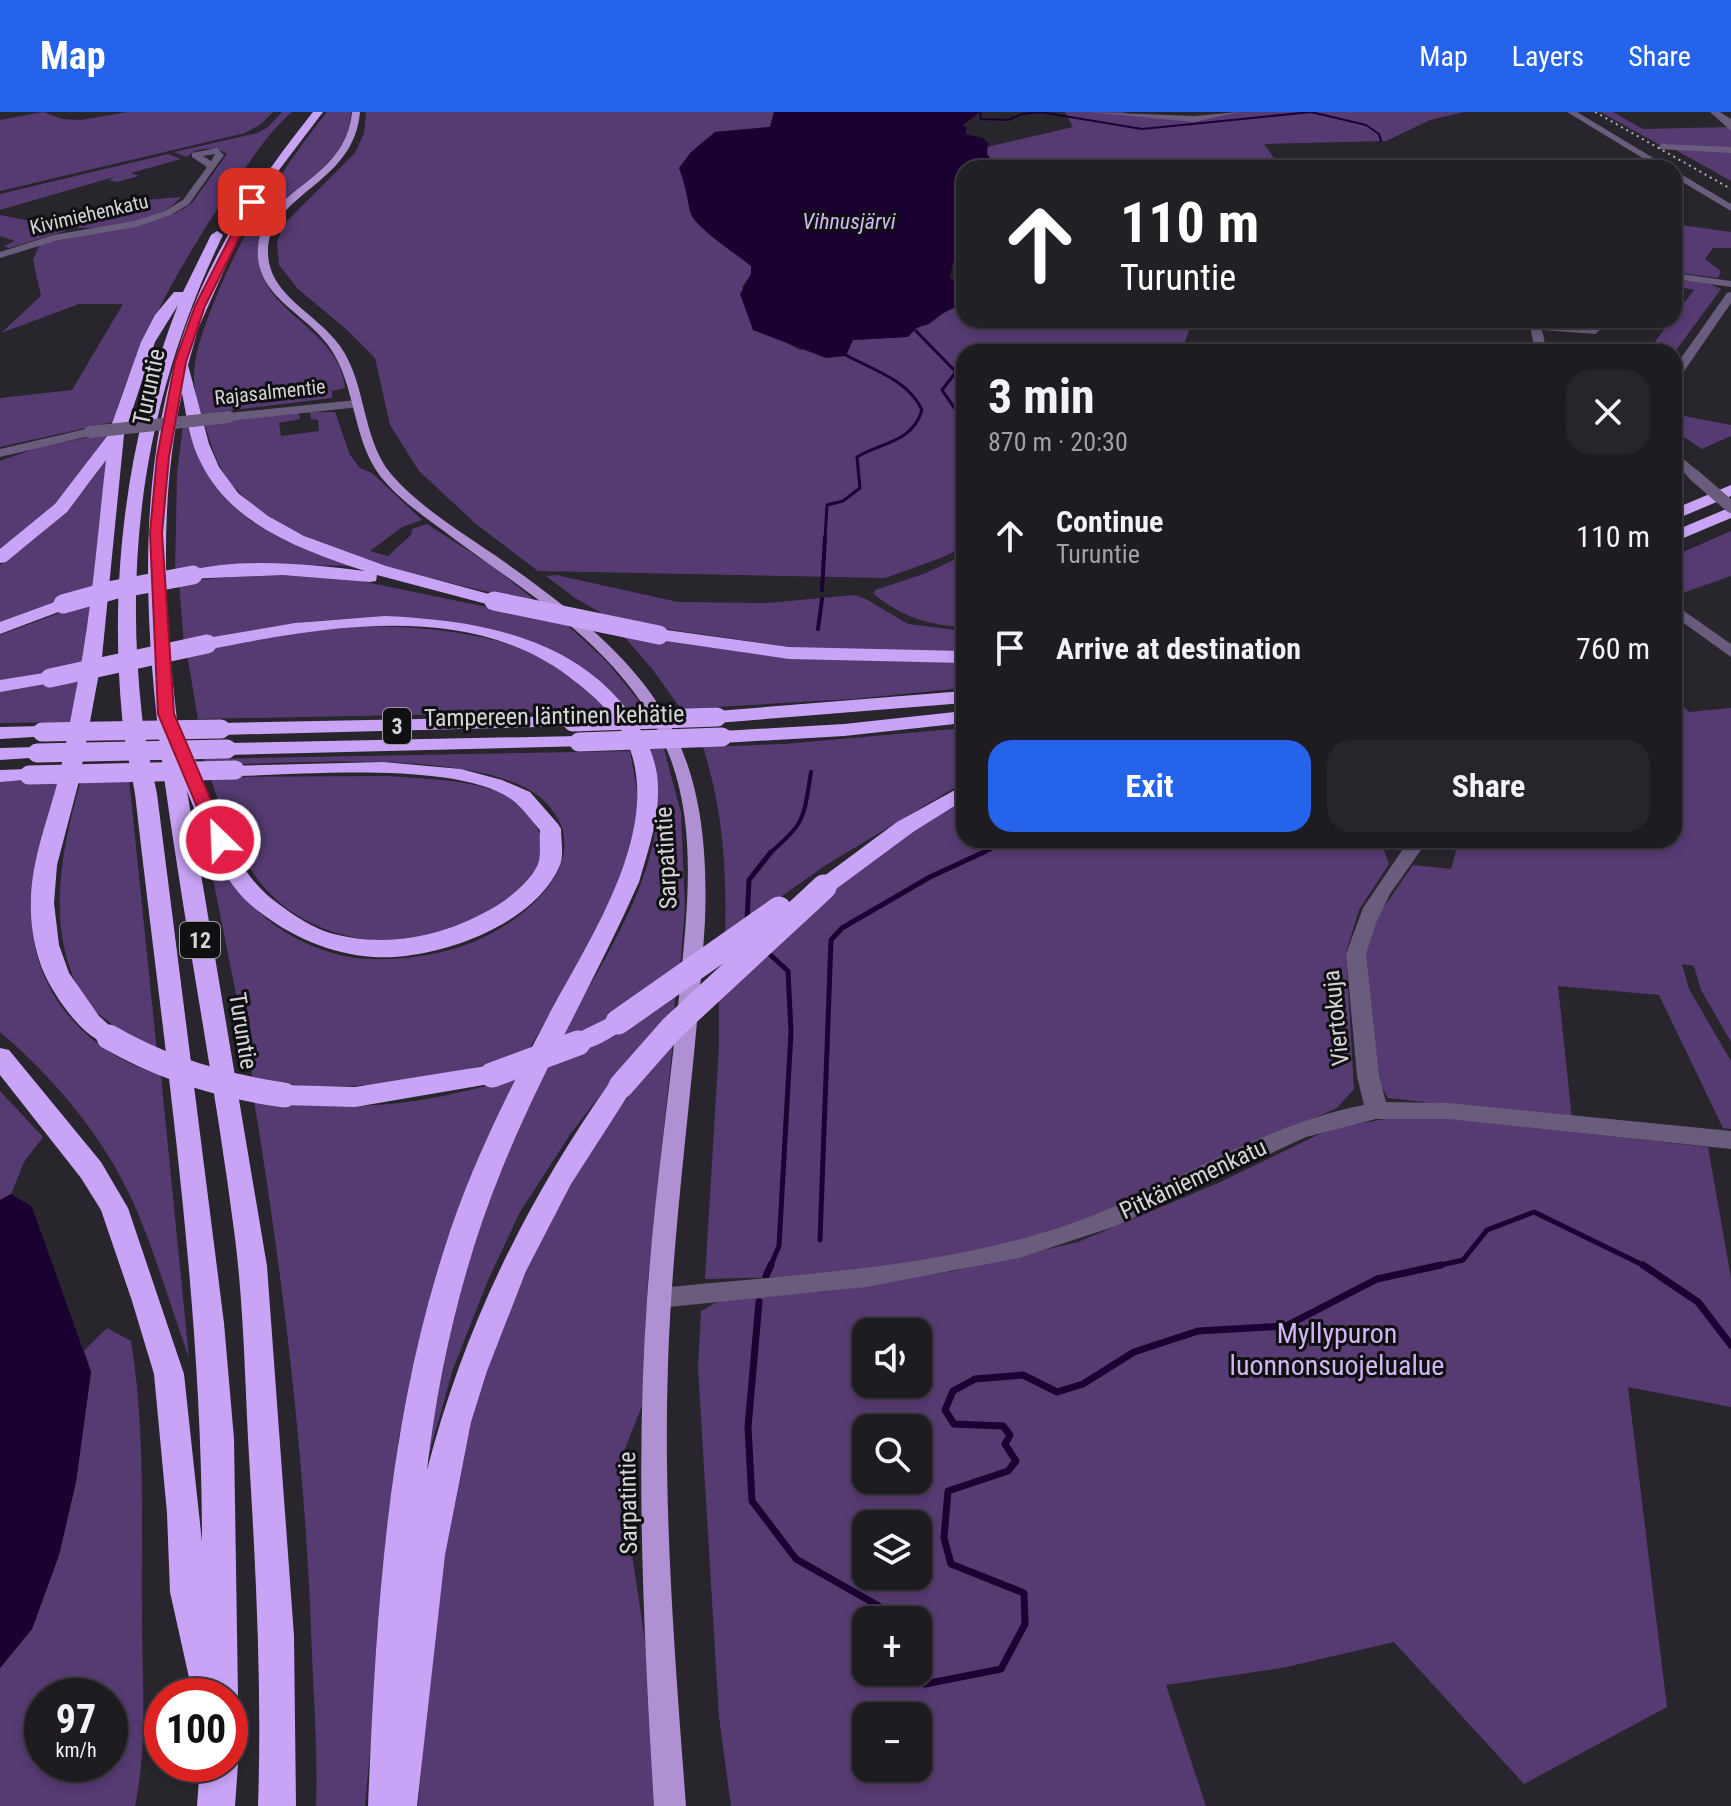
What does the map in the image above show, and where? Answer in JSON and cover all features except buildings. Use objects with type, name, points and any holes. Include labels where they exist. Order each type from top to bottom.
[{"type":"highway","points":[[247,186],[303,112]]},
{"type":"highway","name":"Turuntie","points":[[277,1806],[280,1716],[273,1567],[249,1242],[176,793],[166,714],[156,533],[167,430],[181,362],[200,306],[242,219],[292,144],[318,112]]},
{"type":"highway","name":"Turuntie","points":[[220,1678],[218,1439],[209,1323],[146,794],[132,717],[128,621],[131,537],[141,451],[151,400],[191,281],[225,220]]},
{"type":"highway","points":[[191,281],[157,323],[116,435],[93,657],[71,767],[46,865],[42,903],[47,945],[57,975],[90,1022],[109,1037],[135,1054],[187,1076],[238,1089],[284,1095],[355,1097],[492,1075],[578,1043],[618,1022],[878,845],[956,796]]},
{"type":"highway","points":[[181,362],[211,469],[232,498],[245,509],[284,534],[329,552],[494,601]]},
{"type":"highway","points":[[0,558],[61,508],[116,435]]},
{"type":"highway","points":[[1682,511],[1731,490]]},
{"type":"highway","points":[[1682,533],[1731,510]]},
{"type":"highway","points":[[0,628],[63,604],[127,587],[244,570],[311,570],[377,578],[659,635],[789,653],[956,657]]},
{"type":"highway","points":[[0,686],[293,628],[352,622],[450,627],[507,639],[550,655],[576,670],[610,697],[624,713],[635,734],[647,781],[645,831],[628,887],[507,1124],[466,1224],[420,1397],[402,1528],[390,1691],[387,1806]]},
{"type":"highway","name":"Tampereen läntinen kehätie","points":[[720,727],[956,698]]},
{"type":"highway","points":[[0,776],[29,775],[228,749],[466,777],[495,784],[525,798],[538,810],[550,832],[551,854],[540,879],[521,903],[506,915],[461,936],[429,946],[385,950],[325,941],[282,919],[248,888],[220,840],[166,714]]},
{"type":"highway","name":"Tampereen läntinen kehätie","points":[[0,733],[39,742],[228,749],[720,727],[844,730],[956,718]]},
{"type":"highway","name":"Tampereen läntinen kehätie","points":[[0,754],[39,742]]},
{"type":"highway","points":[[400,1806],[425,1570],[442,1475],[460,1406],[510,1271],[542,1206],[584,1137],[621,1086],[672,1028],[819,885]]},
{"type":"highway","points":[[0,1057],[91,1170],[114,1208],[143,1289],[169,1374],[184,1513],[187,1592],[207,1678]]},
{"type":"highway","points":[[216,1806],[218,1782]]},
{"type":"main road","name":"Sarpatintie","points":[[356,112],[349,145],[273,220],[263,250],[271,284],[329,337],[347,367],[363,432],[383,472],[420,507],[547,599],[620,664],[652,703],[679,760],[695,826],[696,906],[685,1056],[659,1298],[652,1456],[657,1620],[670,1806]]},
{"type":"street","points":[[1093,112],[1194,119],[1235,112]]},
{"type":"street","points":[[1571,112],[1652,160]]},
{"type":"street","points":[[1714,112],[1729,121],[1731,128]]},
{"type":"street","points":[[1632,148],[1731,150]]},
{"type":"street","name":"Kivimiehenkatu","points":[[0,255],[53,238],[136,224],[168,213],[186,202],[212,166]]},
{"type":"street","points":[[1682,178],[1731,208]]},
{"type":"street","points":[[1682,277],[1731,284]]},
{"type":"street","points":[[1682,365],[1731,295]]},
{"type":"street","points":[[1573,328],[1595,331],[1598,328]]},
{"type":"street","name":"Rajasalmentie","points":[[0,453],[90,432],[356,404]]},
{"type":"street","points":[[1682,463],[1731,510]]},
{"type":"street","points":[[1682,615],[1731,652]]},
{"type":"street","name":"Viertokuja","points":[[1377,1111],[1368,1076],[1356,954],[1373,909],[1414,848]]},
{"type":"street","name":"Pitkäniemenkatu","points":[[659,1298],[896,1274],[981,1258],[1070,1233],[1107,1219],[1320,1123],[1377,1111],[1467,1113],[1731,1140]]},
{"type":"green space","points":[[43,112],[62,119],[81,120],[128,112],[273,112],[245,133],[0,191],[0,120]]},
{"type":"green space","points":[[282,112],[292,112],[268,137],[241,174],[198,239],[165,298],[136,359],[113,422],[0,447],[0,398],[72,390],[123,304],[79,304],[1,333],[41,296],[33,260],[40,244],[144,224],[176,213],[192,203],[227,154],[212,149],[195,151],[187,157],[174,152],[257,133],[268,127]]},
{"type":"green space","points":[[327,112],[351,112],[347,134],[321,172],[273,220],[262,236],[258,252],[261,273],[270,290],[329,350],[340,367],[345,388],[332,391],[332,398],[201,414],[195,387],[195,361],[221,285],[261,208]]},
{"type":"green space","points":[[366,112],[774,112],[770,127],[715,132],[679,168],[693,217],[707,232],[751,266],[751,274],[742,287],[753,330],[776,337],[800,350],[853,340],[908,337],[927,322],[956,308],[956,328],[1190,328],[1184,344],[956,344],[956,551],[941,558],[885,578],[538,571],[476,524],[419,471],[390,425],[375,358],[298,289],[279,265],[277,243],[283,225],[355,153],[364,133]]},
{"type":"green space","points":[[1065,112],[1123,112],[1194,119],[1235,112],[1464,112],[1430,120],[1386,141],[1264,144],[1275,160],[991,160],[987,154],[987,147],[1073,127]]},
{"type":"green space","points":[[1600,112],[1613,112],[1643,129],[1731,127],[1731,149],[1660,145]]},
{"type":"green space","points":[[1672,148],[1731,152],[1731,181]]},
{"type":"green space","points":[[168,154],[181,159],[131,173],[139,176],[117,182],[109,180],[114,177],[0,210],[0,194]]},
{"type":"green space","points":[[181,197],[160,213],[133,223],[77,228],[86,211],[92,208]]},
{"type":"green space","points":[[0,215],[46,224],[74,217],[65,231],[9,248],[4,246],[15,241],[0,236]]},
{"type":"green space","points":[[1682,225],[1731,232],[1731,248],[1713,248],[1705,259],[1721,271],[1718,278],[1682,273]]},
{"type":"green space","points":[[1682,280],[1710,284],[1721,289],[1681,344],[1653,344],[1665,328],[1682,328],[1682,306],[1694,290],[1682,288]]},
{"type":"green space","points":[[310,412],[335,412],[350,455],[360,468],[372,473],[422,520],[402,527],[370,551],[388,556],[411,535],[412,529],[427,524],[495,568],[538,603],[420,575],[335,549],[262,511],[235,488],[216,457],[204,422],[299,413],[300,419],[279,423],[281,436],[319,431],[318,420],[311,419]]},
{"type":"green space","points":[[1682,416],[1731,425],[1731,436],[1702,449],[1684,437]]},
{"type":"green space","points":[[192,423],[228,499],[251,521],[351,566],[263,564],[175,573],[177,474],[183,424]]},
{"type":"green space","points":[[109,433],[66,495],[0,554],[0,461],[36,448]]},
{"type":"green space","points":[[110,453],[93,592],[0,624],[0,565],[61,515],[87,486]]},
{"type":"green space","points":[[1731,531],[1731,576],[1682,593],[1682,552]]},
{"type":"green space","points":[[956,559],[956,626],[916,618],[895,609],[874,594],[875,590],[926,573]]},
{"type":"green space","points":[[262,574],[356,580],[565,623],[606,661],[646,710],[628,711],[586,670],[538,645],[457,627],[378,620],[329,620],[184,645],[179,582]]},
{"type":"green space","points":[[556,575],[678,602],[767,603],[854,595],[908,624],[956,630],[956,654],[811,650],[610,618],[575,598],[546,576]]},
{"type":"green space","points":[[92,601],[87,666],[0,682],[0,635]]},
{"type":"green space","points":[[361,626],[442,630],[521,648],[569,673],[610,711],[198,719],[187,654],[289,633]]},
{"type":"green space","points":[[621,633],[706,647],[792,656],[956,661],[956,689],[853,699],[681,709]]},
{"type":"green space","points":[[85,676],[75,722],[0,723],[0,691]]},
{"type":"green space","points":[[1682,705],[1689,712],[1731,708],[1731,1042],[1701,990],[1694,966],[1682,964],[1689,989],[1731,1061],[1731,1129],[1723,1128],[1659,995],[1558,986],[1572,1119],[1388,1098],[1377,1079],[1365,958],[1375,920],[1413,865],[1451,869],[1457,848],[1682,848]]},
{"type":"green space","points":[[956,729],[956,787],[826,865],[725,936],[722,840],[703,747],[784,744]]},
{"type":"green space","points":[[648,749],[664,749],[681,813],[685,908],[680,970],[621,1012],[557,1044],[619,933],[644,874],[657,815],[655,782]]},
{"type":"green space","points":[[630,751],[637,794],[635,827],[627,861],[598,929],[526,1055],[424,1078],[357,1086],[289,1084],[253,1079],[200,814],[232,878],[259,912],[278,927],[332,953],[385,959],[453,949],[493,933],[513,920],[548,887],[560,867],[564,846],[561,825],[546,803],[524,787],[492,775],[455,768],[369,762],[205,765],[204,759]]},
{"type":"green space","points":[[387,776],[472,784],[504,794],[517,802],[530,814],[541,840],[537,871],[503,908],[435,935],[400,941],[348,936],[300,917],[271,895],[238,848],[210,777]]},
{"type":"green space","points":[[129,778],[157,1052],[114,1026],[86,1001],[69,966],[60,913],[63,859],[81,780]]},
{"type":"green space","points":[[64,780],[35,890],[33,927],[36,949],[51,990],[77,1025],[117,1057],[161,1076],[189,1358],[140,1218],[114,1166],[63,1094],[0,1032],[0,781]]},
{"type":"green space","points":[[956,803],[956,848],[1383,848],[1389,864],[1359,910],[1346,952],[1354,1089],[1337,1108],[1067,1228],[981,1251],[920,1263],[788,1277],[705,1279],[719,1046],[719,995],[760,953],[883,848]]},
{"type":"green space","points":[[675,996],[674,1014],[623,1066],[571,1133],[520,1212],[488,1280],[453,1369],[421,1483],[459,1287],[494,1181],[545,1066]]},
{"type":"green space","points":[[673,1042],[648,1278],[642,1406],[624,1451],[620,1524],[632,1554],[645,1641],[655,1806],[418,1806],[436,1590],[451,1488],[468,1418],[490,1349],[518,1282],[550,1218],[587,1156],[628,1097]]},
{"type":"green space","points":[[518,1077],[482,1149],[450,1236],[399,1436],[365,1806],[316,1806],[309,1585],[299,1446],[284,1307],[254,1100],[379,1105],[439,1097]]},
{"type":"green space","points":[[0,1091],[43,1137],[24,1162],[11,1194],[0,1200]]},
{"type":"green space","name":"Myllypuron luonnonsuojelualue","points":[[1385,1119],[1453,1119],[1708,1147],[1731,1278],[1731,1407],[1628,1387],[1667,1707],[1524,1784],[1394,1642],[1282,1668],[1166,1685],[1206,1806],[731,1806],[719,1717],[698,1367],[701,1311],[721,1300],[827,1291],[954,1271],[1078,1242],[1218,1183],[1332,1128]]},
{"type":"green space","points":[[107,1328],[131,1341],[139,1410],[142,1479],[142,1759],[135,1806],[0,1806],[0,1668],[32,1629],[59,1555],[76,1482],[91,1372],[84,1351]]},
{"type":"water","name":"Vihnusjärvi","points":[[774,112],[980,112],[963,125],[967,128],[965,134],[983,138],[988,143],[987,154],[991,160],[956,160],[956,249],[950,277],[956,283],[956,307],[929,324],[916,328],[908,337],[853,340],[846,356],[826,358],[753,330],[740,294],[751,274],[751,266],[707,232],[693,217],[679,168],[691,152],[715,132],[770,127]]},
{"type":"water","points":[[11,1194],[32,1207],[91,1372],[76,1482],[59,1555],[32,1629],[0,1668],[0,1200]]},
{"type":"waterway","points":[[980,112],[981,119],[1008,120],[1022,114],[1040,112],[1142,129],[1311,112],[1366,125],[1379,134],[1381,141]]},
{"type":"waterway","points":[[916,331],[956,372]]},
{"type":"waterway","points":[[825,539],[827,505],[843,501],[860,488],[857,457],[904,435],[922,410],[908,390],[842,353]]},
{"type":"waterway","points":[[956,372],[942,390],[956,410]]},
{"type":"waterway","points":[[822,590],[825,537]]},
{"type":"waterway","points":[[818,629],[822,599]]},
{"type":"waterway","points":[[771,852],[801,819],[811,772]]},
{"type":"waterway","points":[[980,854],[993,848]]},
{"type":"waterway","points":[[747,921],[749,880],[771,852]]},
{"type":"waterway","points":[[820,1240],[831,940],[842,928],[930,877],[984,852]]},
{"type":"waterway","points":[[765,950],[788,971],[791,1032],[779,1246],[770,1267]]},
{"type":"waterway","points":[[1436,1266],[1463,1260],[1487,1230],[1534,1212],[1643,1265]]},
{"type":"waterway","points":[[766,1276],[771,1265]]},
{"type":"waterway","points":[[1436,1266],[1441,1265]]},
{"type":"waterway","points":[[1643,1265],[1647,1267]]},
{"type":"waterway","points":[[1643,1265],[1698,1302],[1731,1345]]},
{"type":"waterway","points":[[932,1683],[1001,1669],[1025,1624],[1024,1593],[951,1564],[944,1538],[948,1491],[1008,1471],[1016,1461],[1005,1444],[1010,1435],[1003,1426],[954,1424],[945,1410],[953,1391],[975,1379],[1023,1375],[1057,1392],[1083,1384],[1134,1352],[1198,1331],[1286,1326],[1377,1279],[1436,1266]]},
{"type":"waterway","points":[[1432,1267],[1436,1266]]},
{"type":"waterway","points":[[759,1302],[748,1427],[752,1501],[796,1559],[879,1606]]},
{"type":"railway","points":[[1595,112],[1680,160]]},
{"type":"railway","points":[[1682,161],[1731,189]]},
{"type":"route","points":[[220,840],[166,714],[156,533],[163,457],[181,362],[200,306],[252,202]]}]
